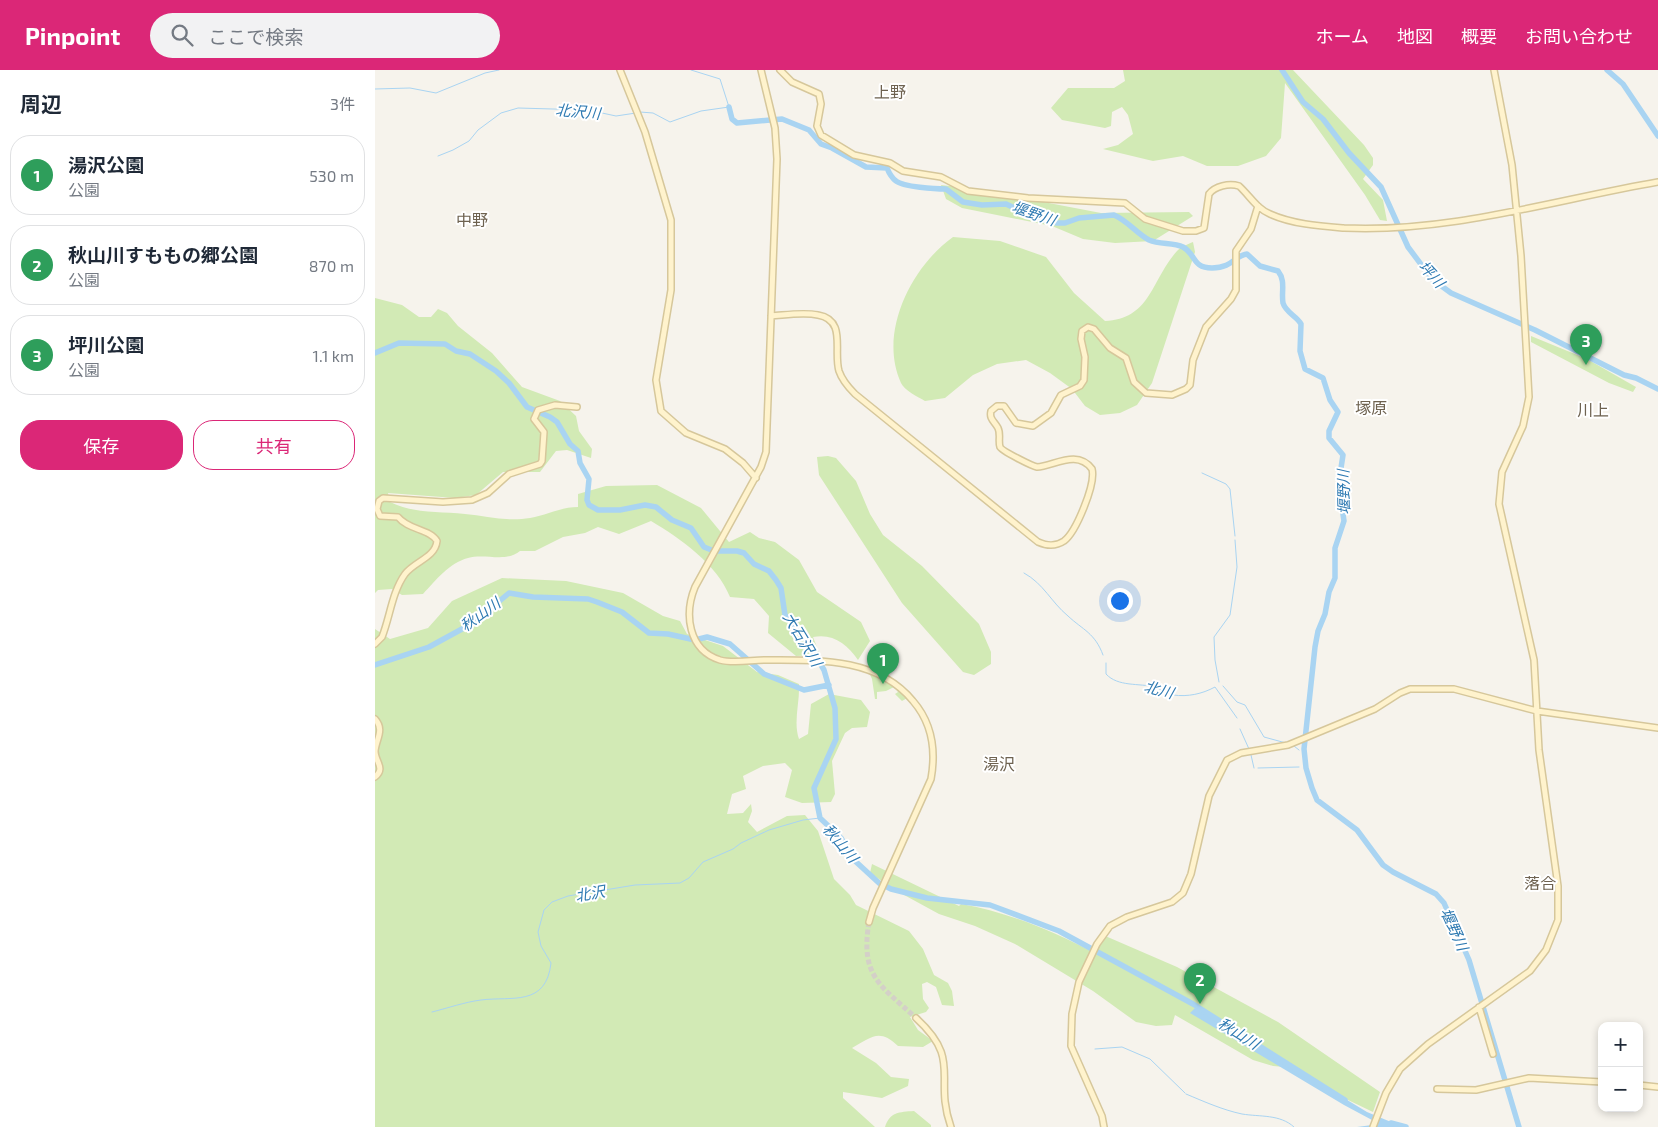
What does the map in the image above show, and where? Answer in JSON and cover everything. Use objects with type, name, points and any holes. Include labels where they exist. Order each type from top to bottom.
[{"type":"street","points":[[620,70],[638,113],[671,220],[671,290],[656,380],[661,411],[686,433],[725,448],[743,463],[756,478]]},
{"type":"street","points":[[761,70],[774,125],[777,159],[766,452],[756,478],[690,602],[689,619],[693,635],[699,646],[713,657],[722,660],[807,661],[853,665],[873,670],[900,688],[918,706],[931,734],[934,760],[926,793],[879,895],[869,922]]},
{"type":"street","points":[[780,70],[792,82],[819,94],[821,104],[817,126],[824,139],[854,155],[890,164],[903,171],[941,177],[963,190],[1028,198],[1125,203],[1145,219],[1189,231],[1204,228],[1207,198],[1215,188],[1229,185],[1239,186],[1258,206],[1270,214],[1307,224],[1339,227],[1398,228],[1517,209],[1658,182]]},
{"type":"street","points":[[1373,1127],[1386,1093],[1400,1069],[1428,1044],[1522,977],[1539,961],[1553,937],[1557,920],[1558,886],[1539,750],[1536,678],[1530,640],[1499,504],[1502,472],[1527,412],[1529,397],[1517,209],[1512,165],[1494,70]]},
{"type":"street","points":[[771,316],[811,314],[820,315],[831,320],[838,334],[840,372],[855,394],[1038,542],[1053,546],[1066,540],[1077,521],[1090,489],[1091,469],[1082,461],[1068,459],[1037,467],[1021,458],[1007,454],[999,445],[999,433],[991,419],[991,411],[997,406],[1004,406],[1014,422],[1030,426],[1051,413],[1061,395],[1077,388],[1082,383],[1085,356],[1080,336],[1082,330],[1089,327],[1094,329],[1110,348],[1126,358],[1131,376],[1141,390],[1156,395],[1172,395],[1182,392],[1190,385],[1193,360],[1206,327],[1231,299],[1236,290],[1236,256],[1240,243],[1251,229],[1258,206]]},
{"type":"street","points":[[375,644],[386,626],[390,608],[404,575],[430,554],[436,547],[437,541],[431,534],[407,526],[398,517],[380,516],[377,509],[379,501],[383,498],[461,501],[481,496],[509,474],[540,464],[542,461],[544,432],[534,422],[534,417],[538,410],[555,405],[577,407]]},
{"type":"street","points":[[1104,1127],[1102,1116],[1071,1046],[1070,1034],[1076,992],[1103,932],[1117,922],[1172,902],[1183,893],[1191,874],[1209,796],[1227,760],[1241,753],[1272,749],[1305,738],[1375,709],[1400,693],[1411,689],[1454,690],[1537,711],[1658,728]]},
{"type":"street","points":[[375,719],[380,729],[375,752],[380,772],[375,778]]},
{"type":"street","points":[[1480,1007],[1493,1054]]},
{"type":"street","points":[[916,1018],[934,1036],[943,1052],[945,1066],[944,1102],[951,1127]]},
{"type":"street","points":[[1437,1089],[1476,1090],[1529,1078],[1598,1082]]},
{"type":"street","points":[[1643,1085],[1658,1087]]},
{"type":"green space","points":[[1123,70],[1293,70],[1364,145],[1373,158],[1373,165],[1363,179],[1383,200],[1387,221],[1380,220],[1365,195],[1285,83],[1281,138],[1266,156],[1238,166],[1207,166],[1183,156],[1153,161],[1103,149],[1118,145],[1133,134],[1128,115],[1122,107],[1112,112],[1111,126],[1105,128],[1062,120],[1051,108],[1068,88],[1114,88],[1125,81]]},
{"type":"green space","points":[[941,185],[975,189],[1101,213],[1189,212],[1193,216],[1153,241],[1115,243],[1083,239],[1052,226],[962,208],[946,199]]},
{"type":"green space","points":[[953,237],[1000,241],[1046,257],[1074,293],[1105,321],[1120,319],[1141,306],[1149,296],[1168,262],[1177,251],[1193,242],[1195,252],[1152,383],[1137,405],[1120,413],[1100,415],[1085,406],[1072,389],[1050,373],[1026,360],[997,364],[973,375],[945,398],[925,401],[905,388],[901,383],[895,364],[894,343],[896,323],[912,283],[924,265]]},
{"type":"green space","points":[[375,298],[402,305],[419,317],[431,317],[438,309],[447,313],[458,326],[492,353],[522,387],[560,401],[576,416],[579,431],[592,449],[591,458],[567,450],[556,451],[540,472],[503,472],[476,495],[455,498],[388,493],[390,502],[408,509],[522,519],[566,508],[578,507],[578,494],[606,486],[657,485],[701,508],[729,542],[750,532],[759,538],[775,542],[799,560],[817,592],[861,622],[870,641],[858,660],[839,641],[820,636],[813,637],[820,655],[796,656],[768,633],[769,616],[754,599],[730,597],[716,574],[697,553],[651,521],[619,534],[598,527],[585,533],[563,537],[535,551],[520,551],[514,555],[502,557],[481,556],[461,560],[449,568],[423,594],[402,595],[392,589],[378,590],[375,593]]},
{"type":"green space","points":[[1531,336],[1587,359],[1636,387],[1633,392],[1609,383],[1531,342]]},
{"type":"green space","points":[[828,456],[836,458],[856,481],[870,514],[883,535],[922,566],[979,624],[991,652],[991,664],[974,675],[963,672],[902,603],[819,475],[817,457]]},
{"type":"green space","points":[[502,578],[566,581],[623,593],[663,616],[680,621],[687,634],[723,646],[757,672],[778,675],[799,684],[797,732],[799,739],[808,734],[811,704],[829,694],[861,700],[870,712],[867,727],[852,728],[845,733],[832,761],[835,794],[831,802],[802,803],[785,797],[792,770],[785,763],[763,766],[743,776],[746,789],[732,794],[727,814],[743,813],[751,804],[752,811],[748,822],[757,832],[787,816],[805,815],[818,831],[834,879],[850,895],[856,905],[909,931],[923,949],[934,975],[948,983],[952,991],[954,1006],[942,1005],[936,987],[927,982],[922,984],[923,999],[929,1008],[926,1012],[910,1017],[918,1030],[933,1041],[923,1047],[898,1046],[886,1037],[875,1036],[852,1048],[876,1063],[891,1077],[909,1079],[908,1086],[882,1098],[843,1092],[843,1098],[875,1127],[375,1127],[375,629],[390,639],[428,628],[452,601]]},
{"type":"green space","points":[[869,672],[877,674],[909,697],[902,701],[895,694],[898,692],[894,687],[886,691],[877,692],[877,699],[875,699]]},
{"type":"green space","points":[[872,864],[959,906],[961,904],[1013,917],[1063,937],[1095,953],[1103,935],[1177,967],[1278,1022],[1380,1092],[1373,1112],[1348,1100],[1297,1068],[1273,1066],[1253,1060],[1175,1015],[1172,1025],[1156,1026],[1136,1022],[1093,991],[1015,944],[975,926],[939,914],[895,890],[870,873]]},
{"type":"green space","points":[[914,1111],[931,1127],[885,1127],[892,1116]]},
{"type":"water","points":[[1195,1008],[1367,1112],[1403,1127],[1357,1127],[1372,1125],[1372,1120],[1190,1013]]},
{"type":"waterway","name":"堰野川","points":[[375,89],[410,88],[436,93],[485,73],[499,70]]},
{"type":"waterway","name":"北沢川","points":[[640,112],[653,113],[670,122],[701,111],[729,107],[720,79],[691,70]]},
{"type":"waterway","name":"坪川","points":[[1282,70],[1303,102],[1323,119],[1349,153],[1381,187],[1408,247],[1432,279],[1451,293],[1535,330],[1624,375],[1636,378],[1658,389]]},
{"type":"waterway","points":[[1607,70],[1623,84],[1658,136]]},
{"type":"waterway","name":"堰野川","points":[[729,107],[732,119],[737,123],[782,119],[809,130],[821,144],[866,167],[887,168],[896,181],[905,185],[946,189],[963,202],[982,205],[1006,204],[1038,219],[1057,223],[1065,223],[1079,218],[1114,215],[1124,220],[1149,240],[1183,247],[1201,266],[1212,268],[1225,266],[1247,254],[1260,266],[1278,271],[1282,279],[1284,306],[1301,324],[1300,351],[1305,369],[1323,378],[1330,400],[1338,412],[1329,431],[1329,438],[1343,455],[1341,468],[1346,494],[1342,507],[1344,521],[1335,548],[1335,578],[1329,592],[1325,614],[1318,631],[1315,647],[1304,749],[1306,768],[1317,800],[1357,830],[1383,865],[1436,894],[1444,903],[1469,960],[1519,1127]]},
{"type":"waterway","name":"北沢川","points":[[438,156],[469,141],[478,130],[501,113],[518,108],[588,110],[616,116],[636,113]]},
{"type":"waterway","name":"秋山川","points":[[375,353],[399,343],[445,344],[456,351],[470,354],[496,371],[509,383],[527,407],[557,422],[570,444],[578,451],[580,463],[589,479],[587,500],[589,505],[598,510],[620,510],[645,505],[656,507],[672,520],[691,528],[704,547],[714,551],[737,551],[744,553],[754,564],[769,571],[781,588],[785,615],[807,641],[824,670],[835,708],[836,739],[814,788],[820,818],[841,838],[854,860],[879,883],[891,889],[927,898],[990,905],[1059,931],[1193,1004],[1345,1100]]},
{"type":"waterway","points":[[1202,473],[1226,484],[1230,489],[1235,536]]},
{"type":"waterway","points":[[1219,682],[1215,660],[1214,637],[1230,615],[1237,567],[1235,540]]},
{"type":"waterway","name":"北川","points":[[1024,573],[1037,582],[1062,611],[1088,632],[1103,655]]},
{"type":"waterway","name":"秋山川","points":[[375,665],[429,647],[473,623],[509,593],[533,597],[588,599],[622,612],[649,633],[668,634],[695,640],[707,637],[730,644],[764,674],[804,690],[829,685]]},
{"type":"waterway","name":"北川","points":[[1106,663],[1106,674],[1116,681],[1155,687],[1170,695],[1184,696],[1215,687],[1237,718]]},
{"type":"waterway","points":[[1223,686],[1237,702],[1245,705],[1264,737],[1286,743]]},
{"type":"waterway","name":"北川","points":[[1240,729],[1249,749]]},
{"type":"waterway","points":[[1294,746],[1299,750]]},
{"type":"waterway","name":"北川","points":[[1251,755],[1254,768]]},
{"type":"waterway","name":"北川","points":[[1258,768],[1299,767]]},
{"type":"waterway","name":"北沢","points":[[432,1012],[475,1001],[526,996],[535,993],[542,987],[548,977],[551,963],[541,946],[538,932],[544,910],[552,902],[568,896],[635,885],[680,883],[689,878],[703,862],[733,849],[741,843],[769,830],[803,820],[820,818]]},
{"type":"waterway","points":[[1095,1049],[1122,1047],[1150,1059],[1185,1093]]},
{"type":"waterway","points":[[1186,1094],[1214,1106],[1235,1112],[1283,1120],[1294,1127]]},
{"type":"waterway","name":"秋山川","points":[[1391,1123],[1406,1127]]},
{"type":"tunnel","points":[[869,922],[867,955],[870,967],[876,978],[892,997],[916,1018]]},
{"type":"place","name":"坪川公園","points":[[1586,365]]},
{"type":"place","name":"湯沢公園","points":[[883,684]]},
{"type":"place","name":"秋山川すももの郷公園","points":[[1200,1004]]},
{"type":"district","name":"上野","points":[[890,91]]},
{"type":"district","name":"中野","points":[[472,219]]},
{"type":"district","name":"塚原","points":[[1371,407]]},
{"type":"district","name":"川上","points":[[1593,409]]},
{"type":"district","name":"湯沢","points":[[999,763]]},
{"type":"district","name":"落合","points":[[1540,882]]},
{"type":"water label","name":"大石沢川","points":[[803,639]]}]
